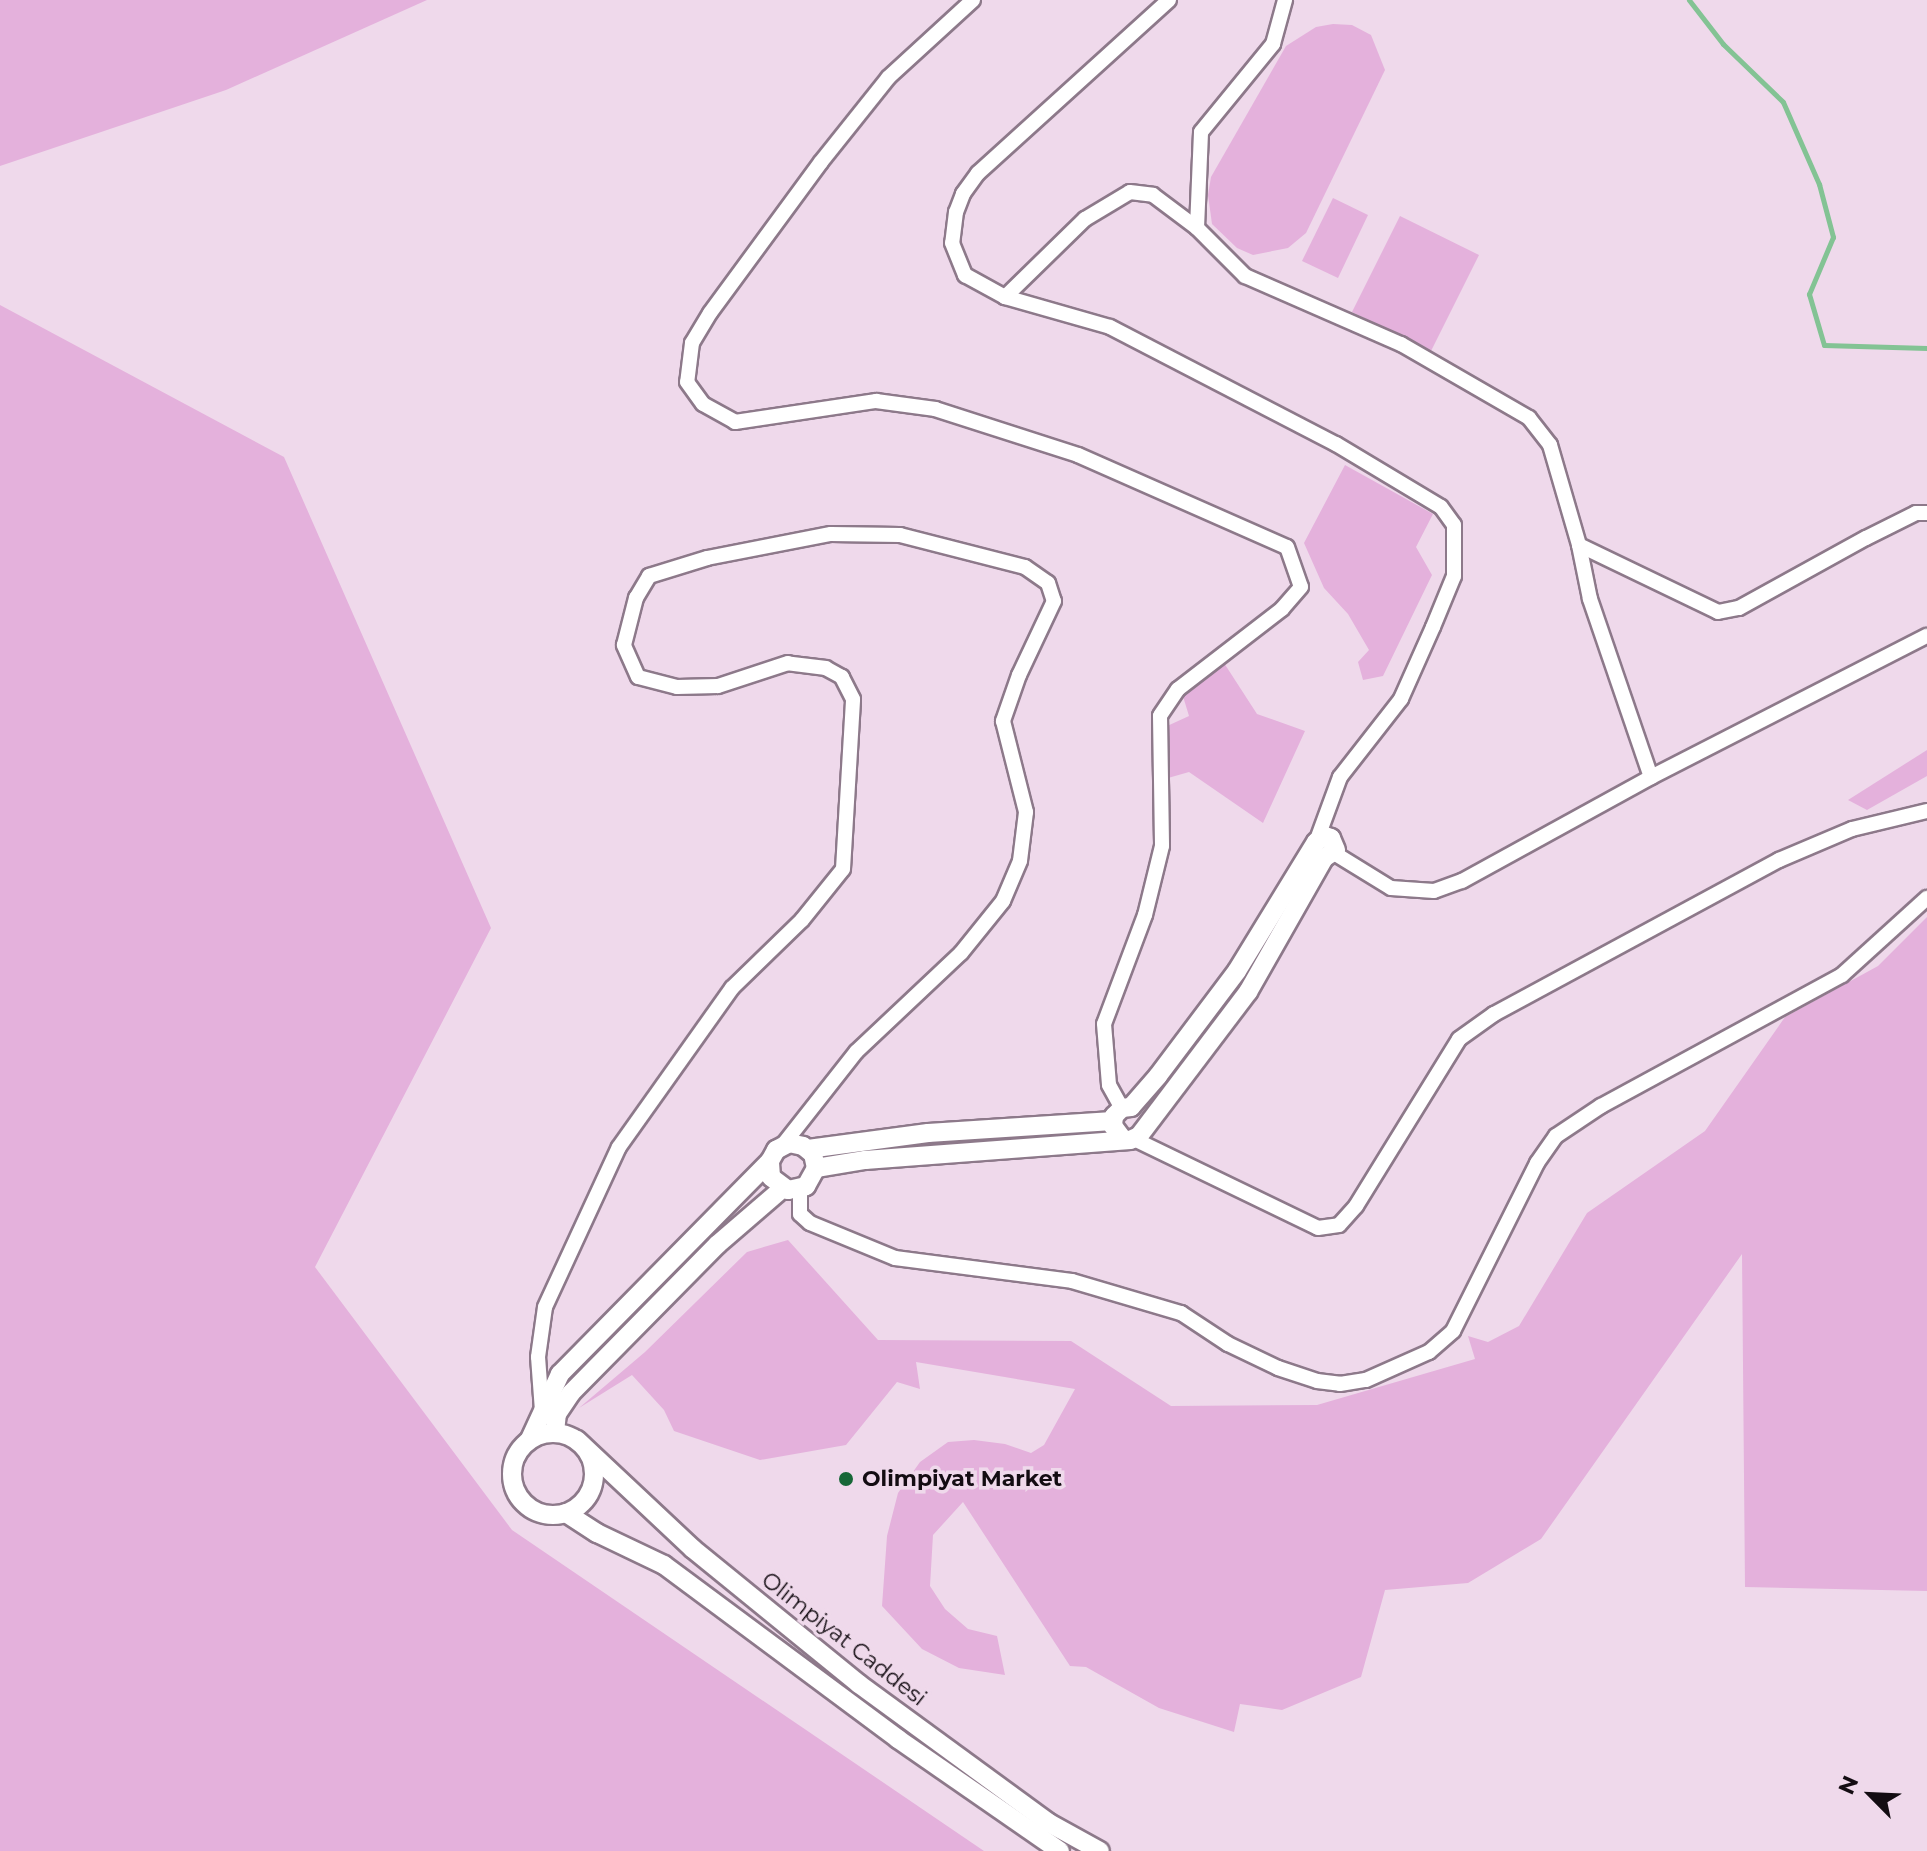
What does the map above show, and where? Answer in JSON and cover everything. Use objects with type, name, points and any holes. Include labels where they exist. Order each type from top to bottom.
[{"type":"street","points":[[973,0],[888,78],[821,162],[710,313],[692,343],[687,382],[703,404],[735,422],[876,401],[935,409],[1078,455],[1287,547],[1301,587],[1282,609],[1178,689],[1160,716],[1162,846],[1145,915],[1104,1024],[1109,1085],[1122,1112]]},
{"type":"street","points":[[816,1168],[1134,1134],[1248,992],[1324,852],[1340,777],[1401,699],[1454,576],[1454,525],[1441,507],[1336,444],[1110,327],[1005,297],[965,275],[952,243],[963,194],[978,173],[1169,0]]},
{"type":"street","points":[[1197,228],[1201,132],[1273,44],[1285,0]]},
{"type":"street","points":[[1005,297],[1085,219],[1130,192],[1153,195],[1197,228],[1245,276],[1401,344],[1529,418],[1550,445],[1579,545],[1590,599],[1651,777]]},
{"type":"street","points":[[1579,545],[1718,612],[1739,608],[1866,538],[1916,513],[1927,513]]},
{"type":"street","points":[[530,1439],[555,1432],[577,1440],[590,1455],[593,1485],[583,1502],[566,1513],[556,1515],[534,1511],[518,1497],[514,1487],[512,1466],[530,1439],[560,1374],[770,1161],[856,1052],[961,953],[1003,901],[1020,861],[1026,812],[1003,721],[1019,675],[1054,601],[1048,583],[1025,567],[900,535],[831,534],[707,558],[649,576],[636,598],[624,645],[638,677],[677,687],[718,686],[788,663],[826,668],[842,677],[853,699],[843,869],[802,920],[732,988],[619,1147],[545,1307],[538,1357],[542,1411]]},
{"type":"street","points":[[1324,852],[1391,888],[1434,891],[1462,881],[1651,777],[1927,636]]},
{"type":"street","points":[[1324,852],[1237,971],[1122,1112],[1115,1131],[1134,1134],[1318,1228],[1339,1225],[1356,1206],[1459,1039],[1494,1014],[1779,860],[1852,829],[1927,811]]},
{"type":"street","points":[[770,1161],[771,1177],[791,1189],[800,1214],[810,1223],[895,1258],[1072,1281],[1181,1313],[1228,1344],[1278,1368],[1317,1381],[1340,1384],[1366,1380],[1429,1352],[1453,1331],[1537,1163],[1556,1136],[1601,1106],[1842,975],[1927,898]]},
{"type":"street","points":[[782,1146],[796,1143],[808,1149],[1122,1112],[1143,1115],[1134,1134]]},
{"type":"street","points":[[555,1432],[557,1414],[571,1393],[718,1244],[791,1189],[811,1181],[816,1168],[808,1149]]},
{"type":"street","name":"Olimpiyat Caddesi","points":[[577,1440],[693,1549],[859,1684],[1049,1823],[1100,1851]]},
{"type":"street","name":"Olimpiyat Caddesi","points":[[566,1513],[597,1533],[664,1565],[898,1739],[1060,1851]]},
{"type":"shaded area","points":[[0,0],[427,0],[226,90],[0,166]]},
{"type":"shaded area","points":[[1352,25],[1371,35],[1385,70],[1306,233],[1288,248],[1253,255],[1237,248],[1212,224],[1208,195],[1211,177],[1286,46],[1316,27]]},
{"type":"shaded area","points":[[1333,198],[1368,215],[1338,278],[1302,261]]},
{"type":"shaded area","points":[[1400,216],[1479,255],[1431,351],[1352,312]]},
{"type":"shaded area","points":[[0,305],[284,457],[491,928],[315,1267],[512,1530],[984,1851],[0,1851]]},
{"type":"shaded area","points":[[1345,465],[1433,514],[1416,547],[1432,575],[1383,676],[1363,680],[1358,662],[1369,650],[1348,614],[1324,588],[1304,543]]},
{"type":"shaded area","points":[[1224,663],[1257,714],[1305,731],[1263,823],[1189,772],[1168,778],[1165,727],[1189,716],[1182,693]]},
{"type":"shaded area","points":[[1927,750],[1927,776],[1867,810],[1848,800]]},
{"type":"shaded area","points":[[1927,917],[1927,1591],[1745,1587],[1742,1254],[1541,1539],[1468,1583],[1385,1590],[1361,1677],[1282,1710],[1240,1704],[1234,1732],[1159,1708],[1086,1667],[1070,1666],[963,1502],[933,1535],[930,1586],[945,1609],[968,1629],[997,1636],[1005,1675],[959,1668],[922,1649],[882,1606],[887,1536],[898,1493],[920,1462],[948,1442],[974,1440],[1005,1444],[1031,1453],[1044,1445],[1075,1389],[916,1362],[920,1389],[897,1382],[846,1445],[760,1460],[674,1431],[664,1410],[632,1375],[579,1408],[645,1352],[747,1252],[788,1240],[878,1340],[1071,1341],[1171,1406],[1317,1405],[1475,1359],[1468,1336],[1488,1342],[1519,1326],[1587,1213],[1705,1131],[1785,1017],[1878,966]]},
{"type":"waterway","points":[[1689,0],[1723,44],[1783,102],[1819,184],[1833,237],[1809,294],[1824,345],[1927,348]]},
{"type":"place","name":"Olimpiyat Market","points":[[846,1479]]}]
